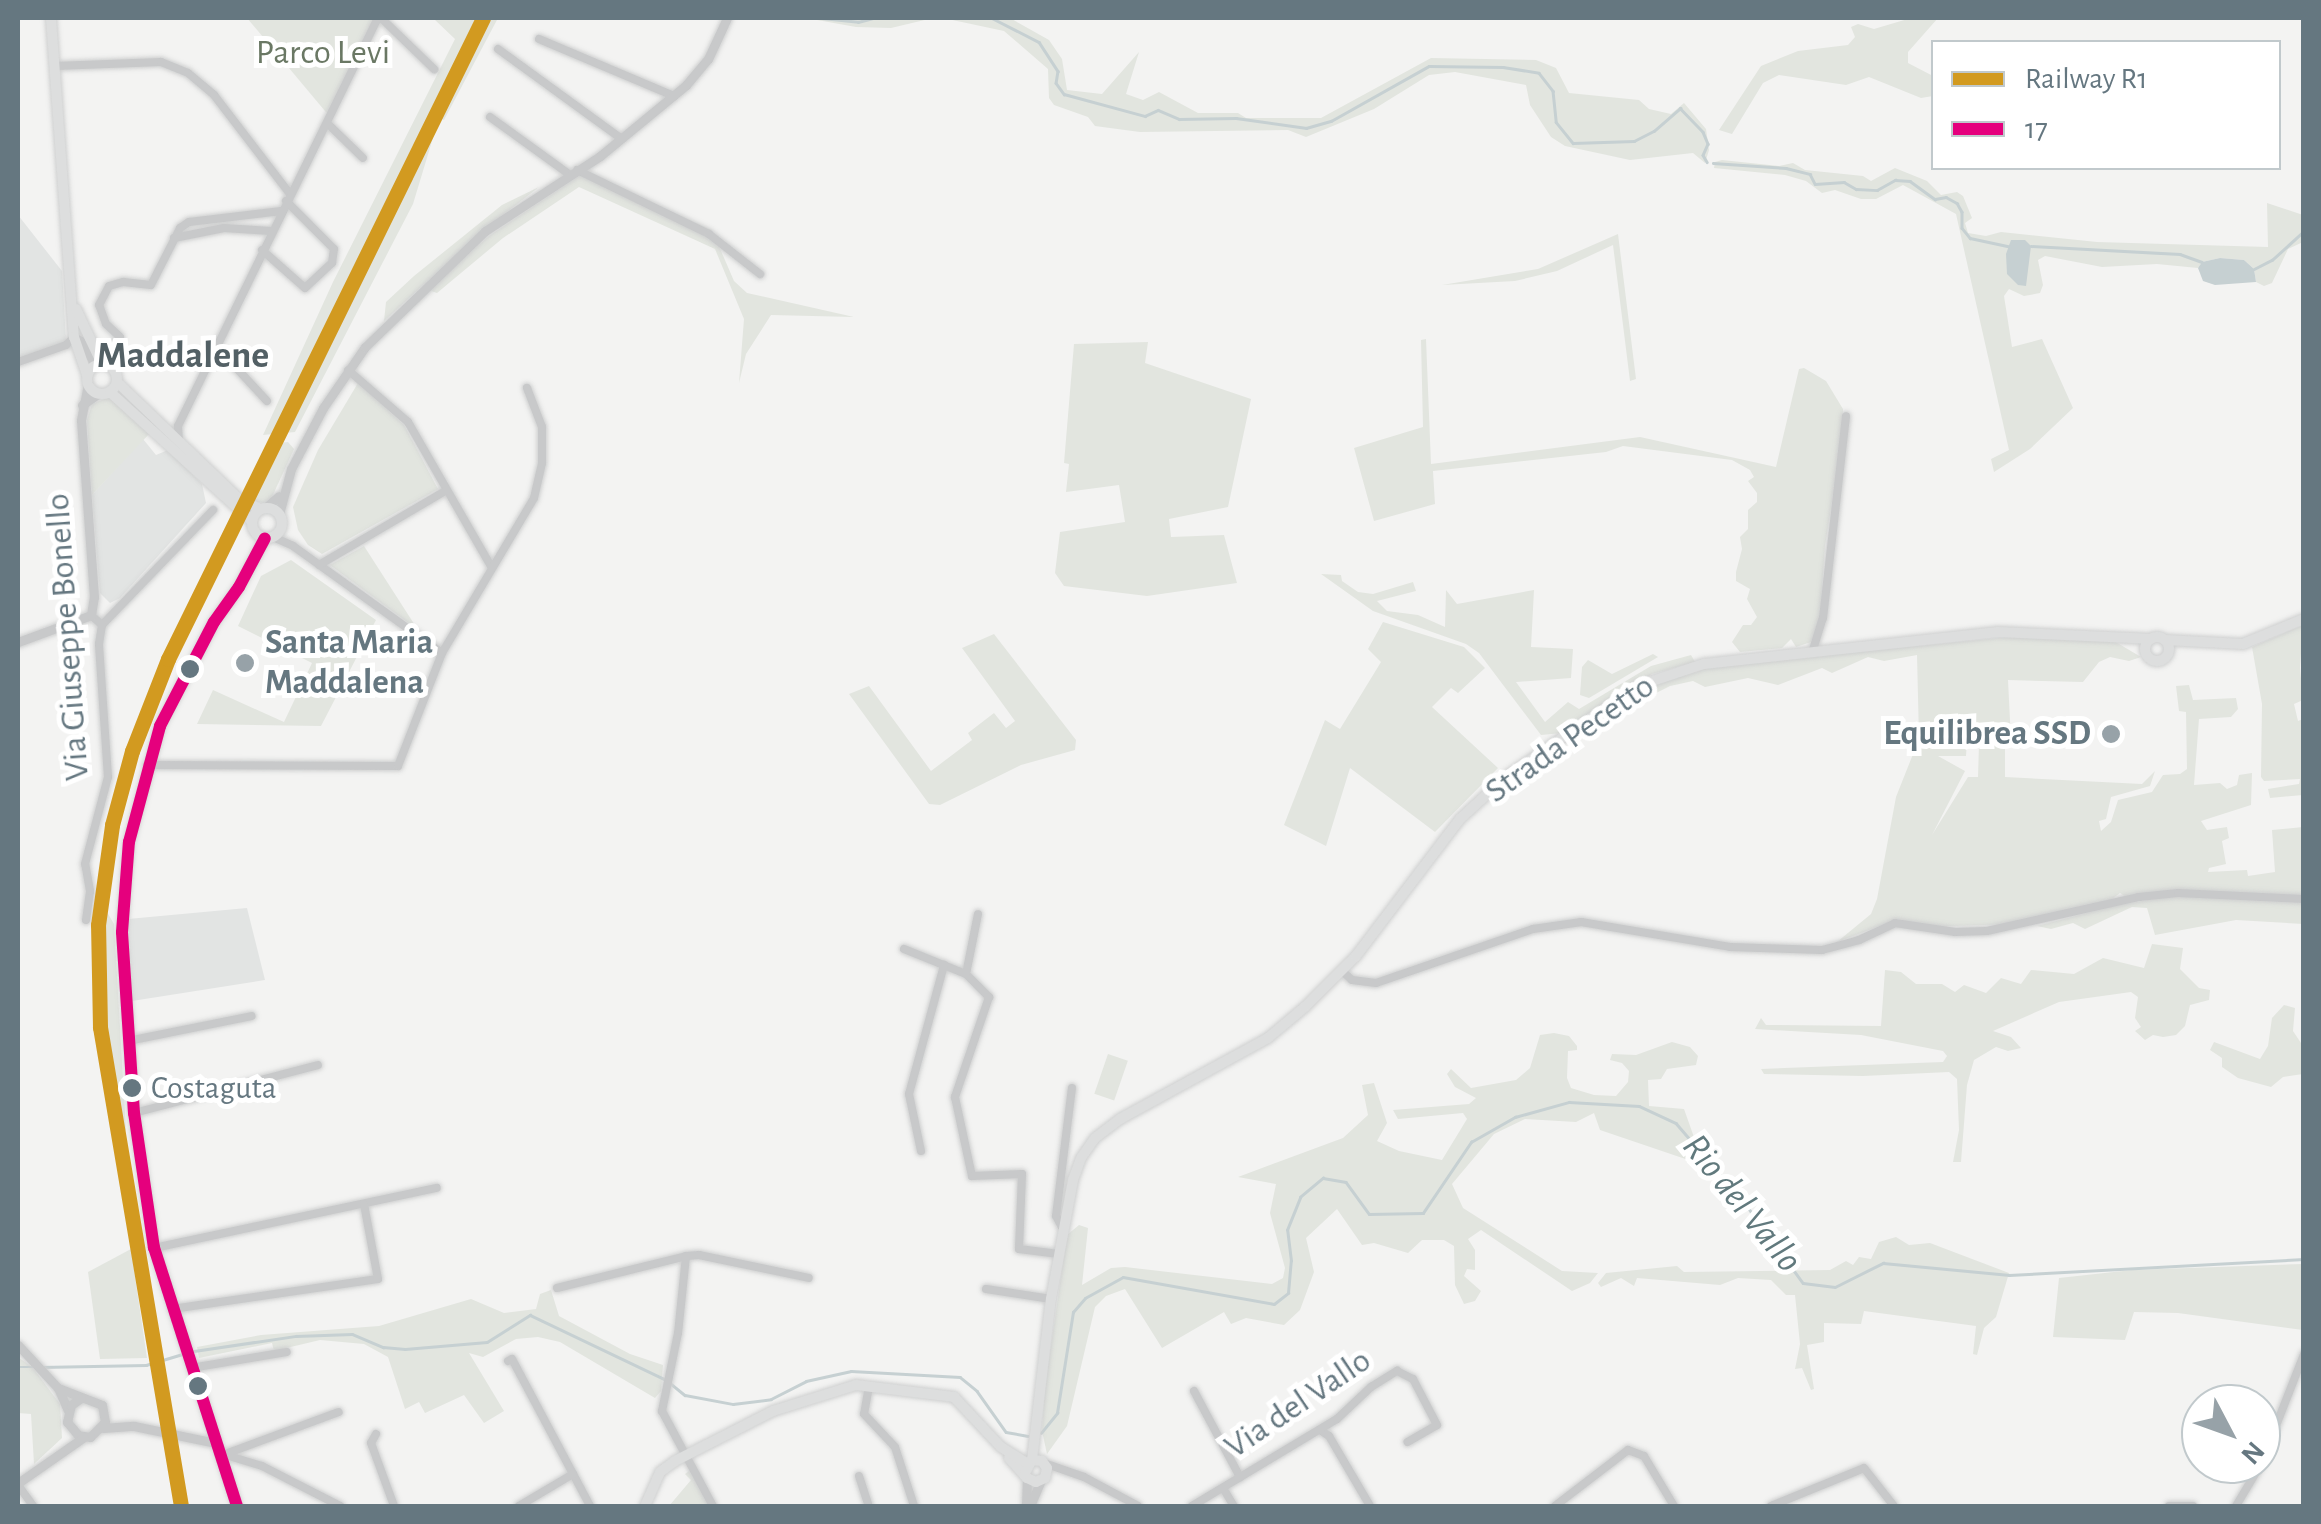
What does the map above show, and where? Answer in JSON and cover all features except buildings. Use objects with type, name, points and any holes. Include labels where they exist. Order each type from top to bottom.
[{"type":"main road","points":[[50,18],[74,338],[108,389],[265,532]]},
{"type":"main road","points":[[74,304],[96,371]]},
{"type":"main road","points":[[96,371],[116,374],[108,389]]},
{"type":"main road","points":[[108,389],[160,424],[239,499],[278,514],[265,532],[240,587],[200,647],[160,726],[147,765],[124,884],[122,932],[128,1041],[134,1113],[154,1248],[236,1506]]},
{"type":"main road","points":[[263,509],[265,532]]},
{"type":"main road","name":"Strada Pecetto","points":[[1043,1480],[1034,1460],[1051,1299],[1072,1180],[1095,1138],[1175,1087],[1268,1038],[1342,971],[1485,794],[1613,701],[1658,675],[1684,668],[1812,652],[1998,632],[2244,644],[2304,620]]},
{"type":"main road","name":"Strada Pecetto","points":[[2115,637],[2156,661],[2198,643]]},
{"type":"main road","points":[[2146,652],[2151,639]]},
{"type":"main road","points":[[2165,640],[2168,654]]},
{"type":"main road","points":[[644,1506],[660,1472],[686,1455],[801,1400],[852,1385],[954,1398],[1001,1447],[1034,1460],[1043,1480]]},
{"type":"street","points":[[179,442],[178,426],[271,230],[380,18],[434,69]]},
{"type":"street","points":[[278,514],[280,494],[317,419],[348,370],[386,324],[485,231],[622,139],[674,96],[708,59],[728,18]]},
{"type":"street","points":[[540,38],[674,96]]},
{"type":"street","points":[[498,48],[622,139]]},
{"type":"street","points":[[54,66],[161,62],[188,73],[214,95],[288,198],[334,249],[332,263],[305,288],[262,250]]},
{"type":"street","points":[[490,117],[574,173],[708,234],[760,274]]},
{"type":"street","points":[[328,123],[363,158]]},
{"type":"street","points":[[96,371],[120,337],[106,324],[98,305],[102,293],[123,282],[151,285],[174,238],[189,222],[281,210]]},
{"type":"street","points":[[174,238],[224,228],[271,230]]},
{"type":"street","points":[[18,362],[66,345],[74,338]]},
{"type":"street","points":[[216,346],[267,401]]},
{"type":"street","points":[[348,370],[408,422],[492,568]]},
{"type":"street","name":"Via Giuseppe Bonello","points":[[86,920],[90,903],[85,864],[108,776],[98,644],[102,625],[91,615],[94,597],[82,405],[96,371]]},
{"type":"street","points":[[147,765],[398,766],[442,653],[524,521],[540,475],[542,428],[527,388]]},
{"type":"street","points":[[82,405],[108,389]]},
{"type":"street","points":[[1812,652],[1823,618],[1846,416]]},
{"type":"street","points":[[160,424],[178,426]]},
{"type":"street","points":[[320,565],[447,490]]},
{"type":"street","points":[[263,509],[280,494]]},
{"type":"street","points":[[102,625],[212,510]]},
{"type":"street","points":[[265,532],[320,565],[442,653]]},
{"type":"street","points":[[18,642],[91,615]]},
{"type":"street","points":[[1342,971],[1352,980],[1376,983],[1533,929],[1581,922],[1713,945],[1822,950],[1859,940],[1895,923],[1955,932],[1987,931],[2139,897],[2178,893],[2304,899]]},
{"type":"street","points":[[966,974],[978,914]]},
{"type":"street","points":[[904,949],[966,974],[990,1003],[956,1097],[972,1176],[1022,1174],[1019,1249],[1059,1254]]},
{"type":"street","points":[[921,1152],[910,1094],[944,965]]},
{"type":"street","points":[[128,1041],[252,1016]]},
{"type":"street","points":[[134,1113],[318,1066]]},
{"type":"street","points":[[1064,1230],[1056,1216],[1072,1088]]},
{"type":"street","points":[[154,1248],[437,1188]]},
{"type":"street","points":[[172,1309],[378,1279],[364,1204]]},
{"type":"street","points":[[556,1288],[698,1255],[808,1278]]},
{"type":"street","points":[[686,1256],[663,1418],[713,1506]]},
{"type":"street","points":[[986,1289],[1051,1299]]},
{"type":"street","points":[[18,1345],[58,1388],[68,1410],[68,1441],[56,1457]]},
{"type":"street","points":[[190,1366],[287,1352]]},
{"type":"street","points":[[2281,1413],[2304,1354]]},
{"type":"street","points":[[508,1361],[512,1359],[590,1506]]},
{"type":"street","name":"Via del Vallo","points":[[1192,1506],[1320,1430],[1371,1387],[1397,1371],[1405,1371],[1436,1424],[1408,1442]]},
{"type":"street","points":[[869,1386],[864,1414],[895,1448],[914,1506]]},
{"type":"street","points":[[58,1388],[98,1401],[104,1411],[134,1426],[221,1450],[262,1466],[340,1506]]},
{"type":"street","points":[[1194,1391],[1240,1477]]},
{"type":"street","points":[[68,1410],[81,1398]]},
{"type":"street","points":[[103,1428],[104,1411]]},
{"type":"street","points":[[221,1450],[339,1412]]},
{"type":"street","points":[[68,1426],[84,1437]]},
{"type":"street","points":[[33,1506],[18,1484],[84,1437],[103,1428],[134,1426]]},
{"type":"street","points":[[1320,1430],[1329,1436],[1370,1506]]},
{"type":"street","points":[[376,1434],[371,1443],[394,1506]]},
{"type":"street","points":[[1555,1506],[1568,1502],[1628,1450],[1644,1456],[1674,1506]]},
{"type":"street","points":[[1028,1506],[1034,1460],[1076,1474],[1138,1506]]},
{"type":"street","points":[[1772,1506],[1864,1468],[1894,1506]]},
{"type":"street","points":[[519,1506],[573,1474]]},
{"type":"street","points":[[1028,1506],[1043,1480],[1076,1474]]},
{"type":"street","points":[[859,1476],[869,1506]]},
{"type":"street","points":[[2236,1506],[2249,1484]]},
{"type":"street","points":[[1223,1488],[1234,1506]]},
{"type":"street","points":[[2170,1506],[2193,1506]]},
{"type":"shaded area","points":[[18,215],[62,271],[66,341],[18,358]]},
{"type":"shaded area","points":[[2011,240],[2025,240],[2031,246],[2026,286],[2018,285],[2007,274],[2006,254]]},
{"type":"shaded area","points":[[2220,258],[2244,260],[2254,269],[2256,282],[2215,285],[2203,281],[2198,268],[2202,262]]},
{"type":"shaded area","points":[[143,439],[156,455],[168,450],[202,484],[206,503],[120,598],[110,603],[100,593],[92,495]]},
{"type":"shaded area","points":[[247,908],[265,980],[132,1001],[128,919]]},
{"type":"green space","name":"Parco Levi","points":[[247,18],[378,18],[330,117]]},
{"type":"green space","points":[[479,18],[273,434],[263,435],[333,282],[455,39],[434,19]]},
{"type":"green space","points":[[489,18],[498,18],[444,120],[439,118]]},
{"type":"green space","points":[[806,18],[933,18],[891,28],[856,27]]},
{"type":"green space","points":[[943,18],[1010,18],[1049,40],[1062,59],[1067,90],[1102,94],[1139,52],[1126,94],[1143,100],[1159,92],[1198,113],[1238,113],[1246,118],[1321,118],[1431,58],[1536,60],[1556,68],[1569,93],[1639,100],[1649,109],[1671,114],[1684,103],[1706,129],[1709,150],[1705,163],[1693,153],[1630,160],[1565,146],[1551,137],[1530,105],[1526,85],[1455,72],[1429,75],[1374,109],[1306,137],[1288,130],[1140,132],[1095,126],[1088,117],[1054,105],[1049,98],[1048,69],[1004,31]]},
{"type":"green space","points":[[1911,18],[1938,18],[1908,52],[1908,63],[1931,75],[1931,96],[1921,98],[1869,77],[1846,85],[1779,75],[1763,83],[1732,134],[1719,130],[1761,66],[1798,51],[1848,45],[1855,37],[1851,27],[1858,24],[1874,29]]},
{"type":"green space","points":[[438,120],[413,204],[295,432],[284,433],[421,155]]},
{"type":"green space","points":[[1715,162],[1779,166],[1793,163],[1805,170],[1863,176],[1871,181],[1895,168],[1927,181],[1941,195],[1957,192],[1963,196],[1972,218],[1965,223],[1968,233],[1986,236],[2001,232],[2097,242],[2268,247],[2267,203],[2303,215],[2303,242],[2288,249],[2272,283],[2264,286],[2256,282],[2254,269],[2244,260],[2220,258],[2202,262],[2198,268],[2157,264],[2102,267],[2045,256],[2038,260],[2043,285],[2040,293],[2024,296],[2009,289],[2004,296],[2012,347],[2042,339],[2073,408],[2030,449],[1994,472],[1991,459],[2009,450],[1956,214],[1903,185],[1876,199],[1861,199],[1835,190],[1822,193],[1806,181],[1785,175],[1714,168]]},
{"type":"green space","points":[[585,172],[712,230],[734,281],[747,293],[854,317],[771,315],[746,354],[739,383],[744,319],[715,249],[579,187],[503,238],[437,293],[428,290],[489,236]]},
{"type":"green space","points":[[539,187],[481,232],[384,321],[386,302],[414,276],[502,205]]},
{"type":"green space","points":[[1618,234],[1636,379],[1630,381],[1613,245],[1557,271],[1515,281],[1442,285],[1538,269]]},
{"type":"green space","points":[[1426,339],[1431,464],[1640,437],[1776,467],[1799,369],[1826,381],[1843,409],[1842,438],[1825,546],[1820,618],[1811,642],[1796,647],[1791,639],[1782,648],[1740,652],[1732,642],[1743,625],[1751,625],[1757,617],[1747,599],[1750,589],[1736,581],[1736,572],[1742,549],[1740,537],[1748,529],[1748,510],[1757,502],[1757,493],[1748,481],[1754,477],[1750,470],[1732,460],[1623,446],[1606,452],[1433,471],[1435,504],[1374,521],[1354,448],[1423,427],[1421,340]]},
{"type":"green space","points":[[1148,342],[1145,363],[1251,399],[1228,507],[1169,519],[1171,537],[1224,535],[1237,583],[1147,596],[1064,586],[1055,573],[1060,532],[1125,522],[1119,485],[1066,492],[1069,464],[1064,463],[1074,344]]},
{"type":"green space","points":[[358,383],[404,425],[438,489],[322,554],[308,545],[298,530],[293,507],[318,450]]},
{"type":"green space","points":[[109,397],[150,433],[92,495],[87,420],[92,404]]},
{"type":"green space","points":[[288,442],[294,449],[272,497],[264,503],[252,501],[280,443]]},
{"type":"green space","points":[[364,546],[418,630],[330,565]]},
{"type":"green space","points":[[291,560],[376,620],[321,726],[197,724],[213,690],[284,722],[312,663],[238,626],[261,576]]},
{"type":"green space","points":[[1321,574],[1341,575],[1342,581],[1358,592],[1373,594],[1413,582],[1416,591],[1377,601],[1387,611],[1418,615],[1445,627],[1446,590],[1457,604],[1534,590],[1531,647],[1573,649],[1571,678],[1516,682],[1545,722],[1568,702],[1579,709],[1651,666],[1691,655],[1695,662],[1652,674],[1562,733],[1541,735],[1479,653],[1466,644],[1373,611]]},
{"type":"green space","points":[[1383,622],[1464,647],[1485,668],[1458,693],[1451,688],[1432,707],[1498,768],[1435,832],[1350,768],[1326,846],[1284,825],[1325,720],[1340,729],[1381,662],[1368,649]]},
{"type":"green space","points":[[2303,625],[2303,700],[2294,704],[2298,721],[2303,719],[2303,795],[2270,798],[2268,789],[2299,784],[2300,779],[2264,781],[2261,777],[2262,704],[2252,647]]},
{"type":"green space","points":[[994,634],[1076,740],[1075,750],[1021,765],[940,805],[929,804],[849,694],[869,686],[931,771],[972,740],[968,733],[994,713],[1006,728],[1015,721],[962,648]]},
{"type":"green space","points":[[2019,636],[2114,641],[2141,657],[2129,661],[2110,657],[2099,662],[2083,682],[2008,680],[2011,741],[1967,740],[1966,756],[1938,756],[1965,771],[1932,835],[1968,777],[1978,777],[1979,744],[2005,745],[2005,777],[2142,784],[2155,771],[2150,786],[2111,797],[2106,819],[2099,821],[2101,831],[2111,822],[2118,800],[2152,792],[2163,775],[2180,774],[2187,769],[2186,712],[2179,711],[2176,686],[2189,685],[2193,700],[2236,698],[2238,709],[2231,717],[2199,719],[2194,785],[2220,783],[2227,789],[2237,785],[2239,775],[2252,773],[2251,805],[2201,821],[2207,830],[2227,827],[2229,838],[2222,841],[2226,864],[2209,868],[2208,872],[2247,870],[2248,876],[2275,872],[2272,830],[2303,827],[2303,895],[2173,890],[2126,897],[2120,893],[2108,902],[2015,924],[1923,927],[1898,919],[1837,942],[1871,914],[1877,899],[1896,797],[1919,739],[1917,655],[1884,661],[1868,657],[1832,673],[1822,668],[1778,685],[1748,678],[1705,687],[1693,681],[1670,686],[1591,726],[1588,722],[1645,688],[1705,667]]},
{"type":"green space","points":[[1653,654],[1658,657],[1589,698],[1580,695],[1582,667],[1588,660],[1612,674]]},
{"type":"green space","points":[[2172,896],[2303,903],[2303,924],[2236,920],[2155,935],[2147,908],[2132,907],[2085,929],[2073,923],[2051,929],[2037,926],[2118,905]]},
{"type":"green space","points":[[104,907],[114,924],[126,1130],[120,1138],[101,990]]},
{"type":"green space","points":[[2152,944],[2183,948],[2180,969],[2199,988],[2210,990],[2209,1000],[2190,1005],[2185,1026],[2176,1035],[2153,1035],[2145,1040],[2135,1031],[2141,1027],[2135,1018],[2138,997],[2131,992],[2059,1002],[1993,1031],[2011,1037],[2021,1048],[2008,1051],[1996,1047],[1974,1060],[1967,1085],[1961,1162],[1953,1162],[1959,1130],[1957,1079],[1949,1072],[1863,1076],[1764,1074],[1761,1069],[1943,1062],[1947,1056],[1943,1051],[1861,1035],[1755,1029],[1761,1018],[1766,1025],[1881,1026],[1885,970],[1901,972],[1916,984],[1942,984],[1955,992],[1964,985],[1986,993],[2001,978],[2021,984],[2031,970],[2074,974],[2103,958],[2144,968]]},
{"type":"green space","points":[[2284,1005],[2295,1008],[2293,1031],[2303,1046],[2303,1074],[2283,1077],[2271,1087],[2238,1078],[2222,1067],[2222,1058],[2210,1050],[2214,1042],[2260,1059],[2268,1046],[2272,1018]]},
{"type":"green space","points":[[1540,1035],[1569,1036],[1577,1046],[1577,1050],[1568,1051],[1567,1078],[1571,1088],[1594,1095],[1616,1096],[1628,1082],[1629,1071],[1622,1063],[1610,1060],[1612,1054],[1636,1055],[1672,1042],[1690,1047],[1698,1056],[1696,1065],[1667,1069],[1661,1079],[1648,1080],[1649,1106],[1684,1109],[1695,1140],[1715,1165],[1712,1168],[1600,1130],[1594,1113],[1576,1122],[1525,1119],[1494,1134],[1452,1184],[1463,1208],[1562,1271],[1598,1273],[1590,1283],[1572,1291],[1481,1230],[1468,1239],[1475,1250],[1475,1270],[1467,1269],[1464,1276],[1481,1291],[1475,1301],[1464,1304],[1455,1285],[1454,1246],[1444,1240],[1422,1240],[1408,1253],[1374,1243],[1362,1245],[1337,1209],[1306,1238],[1314,1272],[1300,1310],[1284,1325],[1246,1318],[1231,1324],[1224,1312],[1162,1348],[1125,1289],[1106,1296],[1095,1307],[1067,1426],[1047,1454],[1042,1431],[1045,1387],[1067,1235],[1079,1225],[1088,1228],[1082,1285],[1111,1268],[1125,1267],[1272,1284],[1283,1278],[1285,1268],[1270,1213],[1276,1184],[1238,1177],[1343,1138],[1368,1115],[1362,1085],[1374,1083],[1387,1123],[1377,1141],[1399,1151],[1442,1160],[1467,1119],[1463,1113],[1398,1119],[1393,1110],[1469,1104],[1476,1098],[1455,1087],[1447,1074],[1451,1069],[1471,1088],[1516,1080],[1530,1068]]},
{"type":"green space","points":[[1108,1054],[1128,1061],[1114,1101],[1094,1094]]},
{"type":"green space","points":[[1896,1237],[1909,1245],[1930,1243],[2009,1273],[1996,1317],[1984,1328],[1977,1355],[1973,1354],[1976,1326],[1864,1311],[1861,1324],[1824,1323],[1824,1342],[1807,1345],[1814,1389],[1811,1390],[1802,1368],[1795,1369],[1800,1344],[1795,1295],[1786,1295],[1771,1280],[1738,1278],[1720,1285],[1637,1278],[1634,1286],[1621,1278],[1601,1287],[1598,1283],[1606,1273],[1677,1266],[1684,1272],[1830,1270],[1846,1261],[1853,1265],[1859,1257],[1871,1259],[1879,1242]]},
{"type":"green space","points":[[131,1249],[147,1358],[100,1359],[88,1272]]},
{"type":"green space","points":[[2303,1264],[2303,1330],[2178,1313],[2134,1312],[2125,1340],[2053,1337],[2059,1278],[2132,1270]]},
{"type":"green space","points":[[551,1290],[559,1316],[630,1354],[663,1365],[661,1391],[655,1398],[560,1342],[538,1337],[516,1339],[483,1357],[469,1353],[504,1411],[484,1423],[464,1395],[425,1413],[419,1402],[405,1409],[388,1357],[364,1344],[320,1340],[274,1351],[272,1343],[199,1358],[197,1347],[261,1335],[379,1326],[471,1299],[504,1313],[536,1309],[540,1294]]},
{"type":"green space","points":[[18,1357],[33,1368],[60,1404],[62,1438],[34,1464],[31,1414],[18,1413]]},
{"type":"green space","points":[[690,1470],[709,1506],[669,1506],[691,1480],[685,1474]]},
{"type":"waterway","points":[[822,18],[858,22],[873,18]]},
{"type":"waterway","points":[[992,18],[1039,42],[1058,71],[1056,83],[1064,94],[1145,116],[1158,110],[1179,119],[1236,118],[1306,128],[1331,121],[1429,66],[1503,67],[1539,73],[1553,91],[1556,122],[1573,143],[1634,141],[1654,131],[1680,108],[1703,132],[1708,144],[1703,155],[1707,162]]},
{"type":"waterway","points":[[1713,163],[1786,168],[1810,174],[1815,184],[1844,182],[1856,189],[1877,190],[1895,180],[1910,181],[1935,199],[1946,197],[1957,203],[1962,212],[1962,228],[1970,238],[2009,246]]},
{"type":"waterway","points":[[2254,269],[2272,260],[2304,231]]},
{"type":"waterway","points":[[2031,246],[2180,254],[2202,262]]},
{"type":"waterway","name":"Rio del Vallo","points":[[1041,1433],[1057,1413],[1073,1312],[1085,1298],[1123,1277],[1274,1304],[1288,1293],[1291,1261],[1287,1230],[1300,1197],[1323,1178],[1346,1182],[1369,1214],[1423,1213],[1471,1142],[1515,1117],[1569,1102],[1639,1106],[1676,1123],[1744,1202],[1803,1283],[1835,1287],[1883,1263],[2009,1275],[2304,1259]]},
{"type":"waterway","name":"Rio del Vallo","points":[[194,1351],[296,1336],[352,1334],[383,1347],[405,1349],[487,1342],[530,1315],[664,1379]]},
{"type":"waterway","name":"Rio del Vallo","points":[[41,1367],[146,1365],[186,1353]]},
{"type":"waterway","name":"Rio del Vallo","points":[[18,1367],[33,1367]]},
{"type":"waterway","name":"Rio del Vallo","points":[[670,1383],[685,1395],[733,1404],[771,1399],[806,1381],[851,1371],[960,1377],[977,1391],[1006,1432],[1028,1436]]},
{"type":"rail line","name":"R1","points":[[181,1506],[100,1027],[98,925],[112,825],[132,751],[168,659],[483,18]]},
{"type":"transit line","name":"17","points":[[237,1506],[154,1248],[134,1113],[122,932],[129,842],[160,726],[214,622],[239,587],[265,538]]},
{"type":"place","name":"Santa Maria Maddalena","points":[[245,663]]},
{"type":"place","name":"Equilibrea SSD","points":[[2111,734]]},
{"type":"place","name":"Costaguta","points":[[132,1088]]},
{"type":"district","name":"Maddalene","points":[[183,357]]}]
